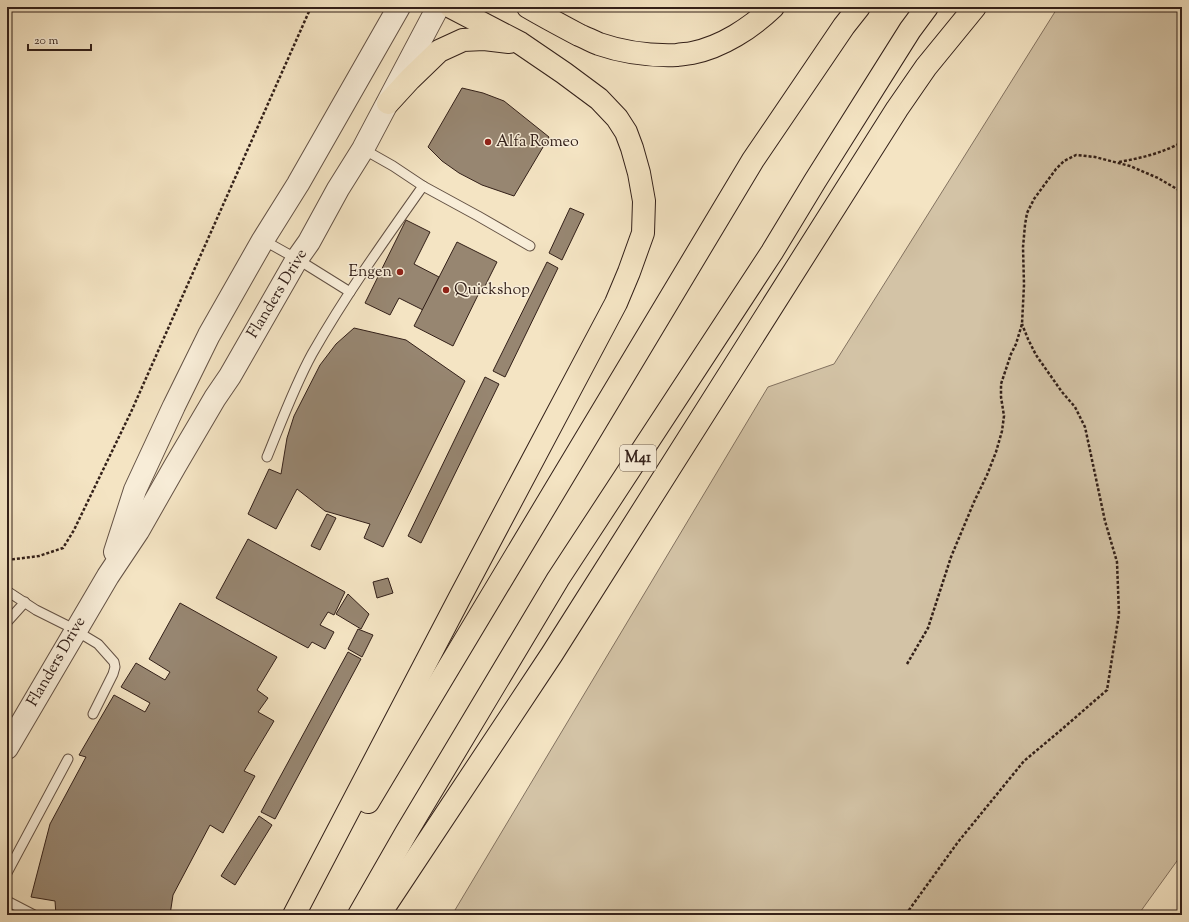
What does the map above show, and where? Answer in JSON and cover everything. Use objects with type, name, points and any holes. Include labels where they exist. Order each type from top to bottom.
[{"type":"highway","points":[[294,915],[462,592],[616,303],[643,233],[644,201],[640,173],[626,132],[617,118],[599,99],[520,43],[451,7]]},
{"type":"highway","points":[[528,7],[598,44],[634,54],[662,56],[691,54],[710,48],[748,28],[773,7]]},
{"type":"highway","points":[[301,915],[753,160],[844,26],[859,7]]},
{"type":"highway","name":"M41","points":[[359,915],[406,833],[558,579],[772,252],[910,30],[927,7]]},
{"type":"highway","points":[[379,915],[552,654],[897,109],[926,67],[975,7]]},
{"type":"highway","points":[[388,103],[439,51],[463,40],[484,39],[520,43]]},
{"type":"street","name":"Flanders Drive","points":[[108,576],[135,490],[209,335],[263,240],[298,184],[399,7]]},
{"type":"street","name":"Flanders Drive","points":[[7,748],[75,631],[108,576],[138,531],[215,398],[230,376],[297,259],[309,242],[338,189],[363,149],[438,7]]},
{"type":"lane","points":[[363,149],[393,166],[423,186],[530,246]]},
{"type":"lane","points":[[267,457],[292,395],[312,355],[383,241],[423,186]]},
{"type":"lane","points":[[263,240],[350,292]]},
{"type":"lane","points":[[7,591],[36,610],[68,626],[98,644],[114,662],[115,667],[113,674],[93,714]]},
{"type":"lane","points":[[7,622],[24,602]]},
{"type":"lane","points":[[7,872],[68,759]]},
{"type":"lane","points":[[7,901],[34,915]]},
{"type":"path","points":[[7,560],[39,556],[63,548],[74,530],[131,412],[311,7]]},
{"type":"path","points":[[1117,163],[1147,156],[1173,147],[1182,142]]},
{"type":"path","points":[[907,664],[928,628],[951,557],[987,475],[1002,431],[1003,421],[1001,384],[1022,324],[1024,285],[1024,225],[1027,213],[1034,199],[1056,169],[1064,161],[1076,155],[1095,157],[1130,166],[1158,178],[1182,192]]},
{"type":"path","points":[[907,915],[909,910],[958,842],[1024,761],[1107,690],[1119,614],[1117,562],[1105,521],[1085,427],[1075,407],[1062,392],[1036,355],[1022,324]]},
{"type":"shaded area","points":[[1058,7],[1182,7],[1182,854],[1138,915],[452,915],[768,387],[834,364]]},
{"type":"building","name":"Alfa Romeo","points":[[462,88],[483,93],[504,101],[549,137],[514,196],[482,185],[459,173],[442,161],[428,147]]},
{"type":"building","points":[[570,208],[584,214],[562,260],[549,253]]},
{"type":"building","points":[[406,220],[430,232],[414,264],[439,277],[423,310],[399,298],[390,315],[365,303]]},
{"type":"building","points":[[457,242],[497,262],[481,294],[479,293],[453,346],[414,326]]},
{"type":"building","points":[[547,262],[558,268],[505,377],[493,371]]},
{"type":"building","points":[[354,328],[406,340],[465,381],[383,547],[364,538],[370,524],[325,511],[297,489],[276,529],[248,514],[269,469],[281,474],[287,438],[294,416],[320,365],[336,344]]},
{"type":"building","points":[[485,377],[499,384],[421,543],[408,536]]},
{"type":"building","points":[[327,514],[336,518],[320,550],[311,546]]},
{"type":"building","points":[[248,539],[345,592],[334,615],[328,612],[320,625],[334,632],[325,649],[312,642],[308,648],[216,598]]},
{"type":"building","points":[[388,578],[393,593],[377,598],[373,582]]},
{"type":"building","points":[[348,594],[369,614],[361,629],[336,614]]},
{"type":"building","points":[[180,603],[277,657],[257,690],[268,698],[258,712],[274,721],[244,771],[255,776],[223,833],[210,825],[173,895],[170,915],[56,915],[55,901],[31,897],[50,824],[86,757],[79,755],[114,695],[145,712],[150,703],[121,687],[136,663],[165,680],[170,672],[149,659]]},
{"type":"building","points":[[358,629],[373,635],[362,657],[348,649]]},
{"type":"building","points":[[348,652],[361,659],[275,819],[261,812]]},
{"type":"building","points":[[259,816],[272,825],[235,885],[221,876]]},
{"type":"place","name":"Alfa Romeo","points":[[488,142]]},
{"type":"place","name":"Engen","points":[[400,272]]},
{"type":"place","name":"Quickshop","points":[[446,290]]}]
